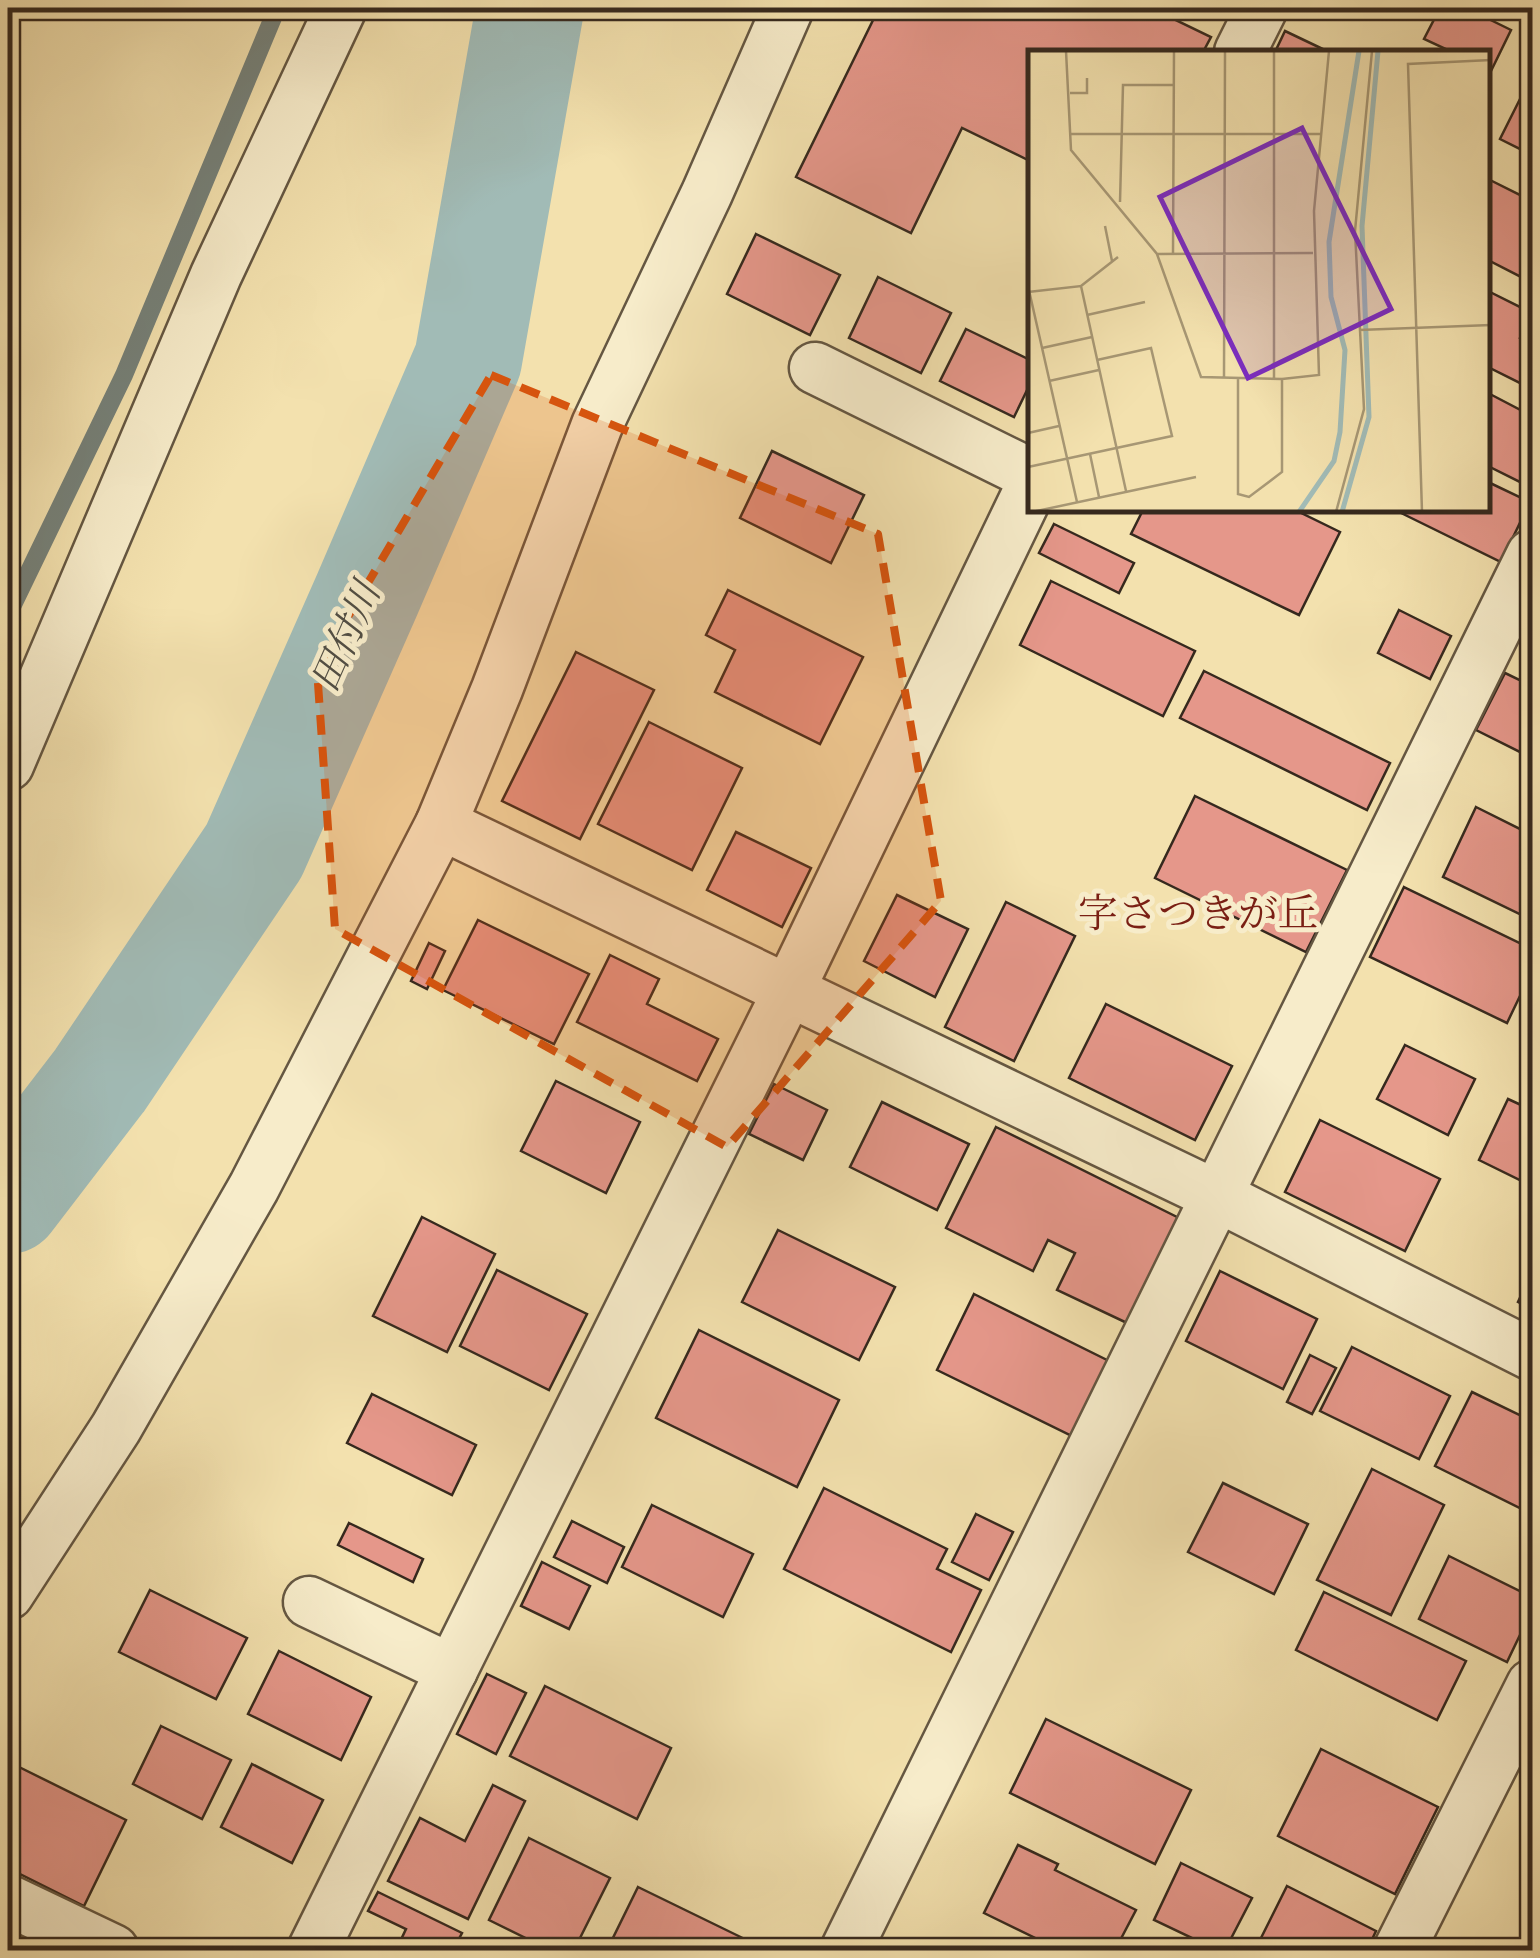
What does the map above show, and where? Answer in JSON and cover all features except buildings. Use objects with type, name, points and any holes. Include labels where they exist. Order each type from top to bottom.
[{"type":"street","points":[[8,765],[216,275],[340,8]]},
{"type":"street","points":[[8,1594],[116,1428],[254,1187],[441,824],[597,425],[707,194],[788,8]]},
{"type":"street","points":[[1241,50],[1262,8]]},
{"type":"street","points":[[815,368],[1028,473]]},
{"type":"street","points":[[313,1950],[789,990],[1028,494]]},
{"type":"street","points":[[846,1950],[1532,554]]},
{"type":"street","points":[[441,824],[1217,1196],[1532,1355]]},
{"type":"street","points":[[309,1602],[452,1670]]},
{"type":"street","points":[[1399,1950],[1532,1684]]},
{"type":"street","points":[[8,1900],[113,1950]]},
{"type":"highlighted area","points":[[491,375],[878,534],[941,901],[727,1147],[335,929],[317,669]]},
{"type":"waterway","points":[[8,615],[124,375],[277,8]]},
{"type":"waterway","name":"田付川","points":[[8,1200],[100,1080],[254,851],[367,595],[468,360],[530,8]]},
{"type":"district","name":"字さつきが丘","points":[[1198,916]]}]
